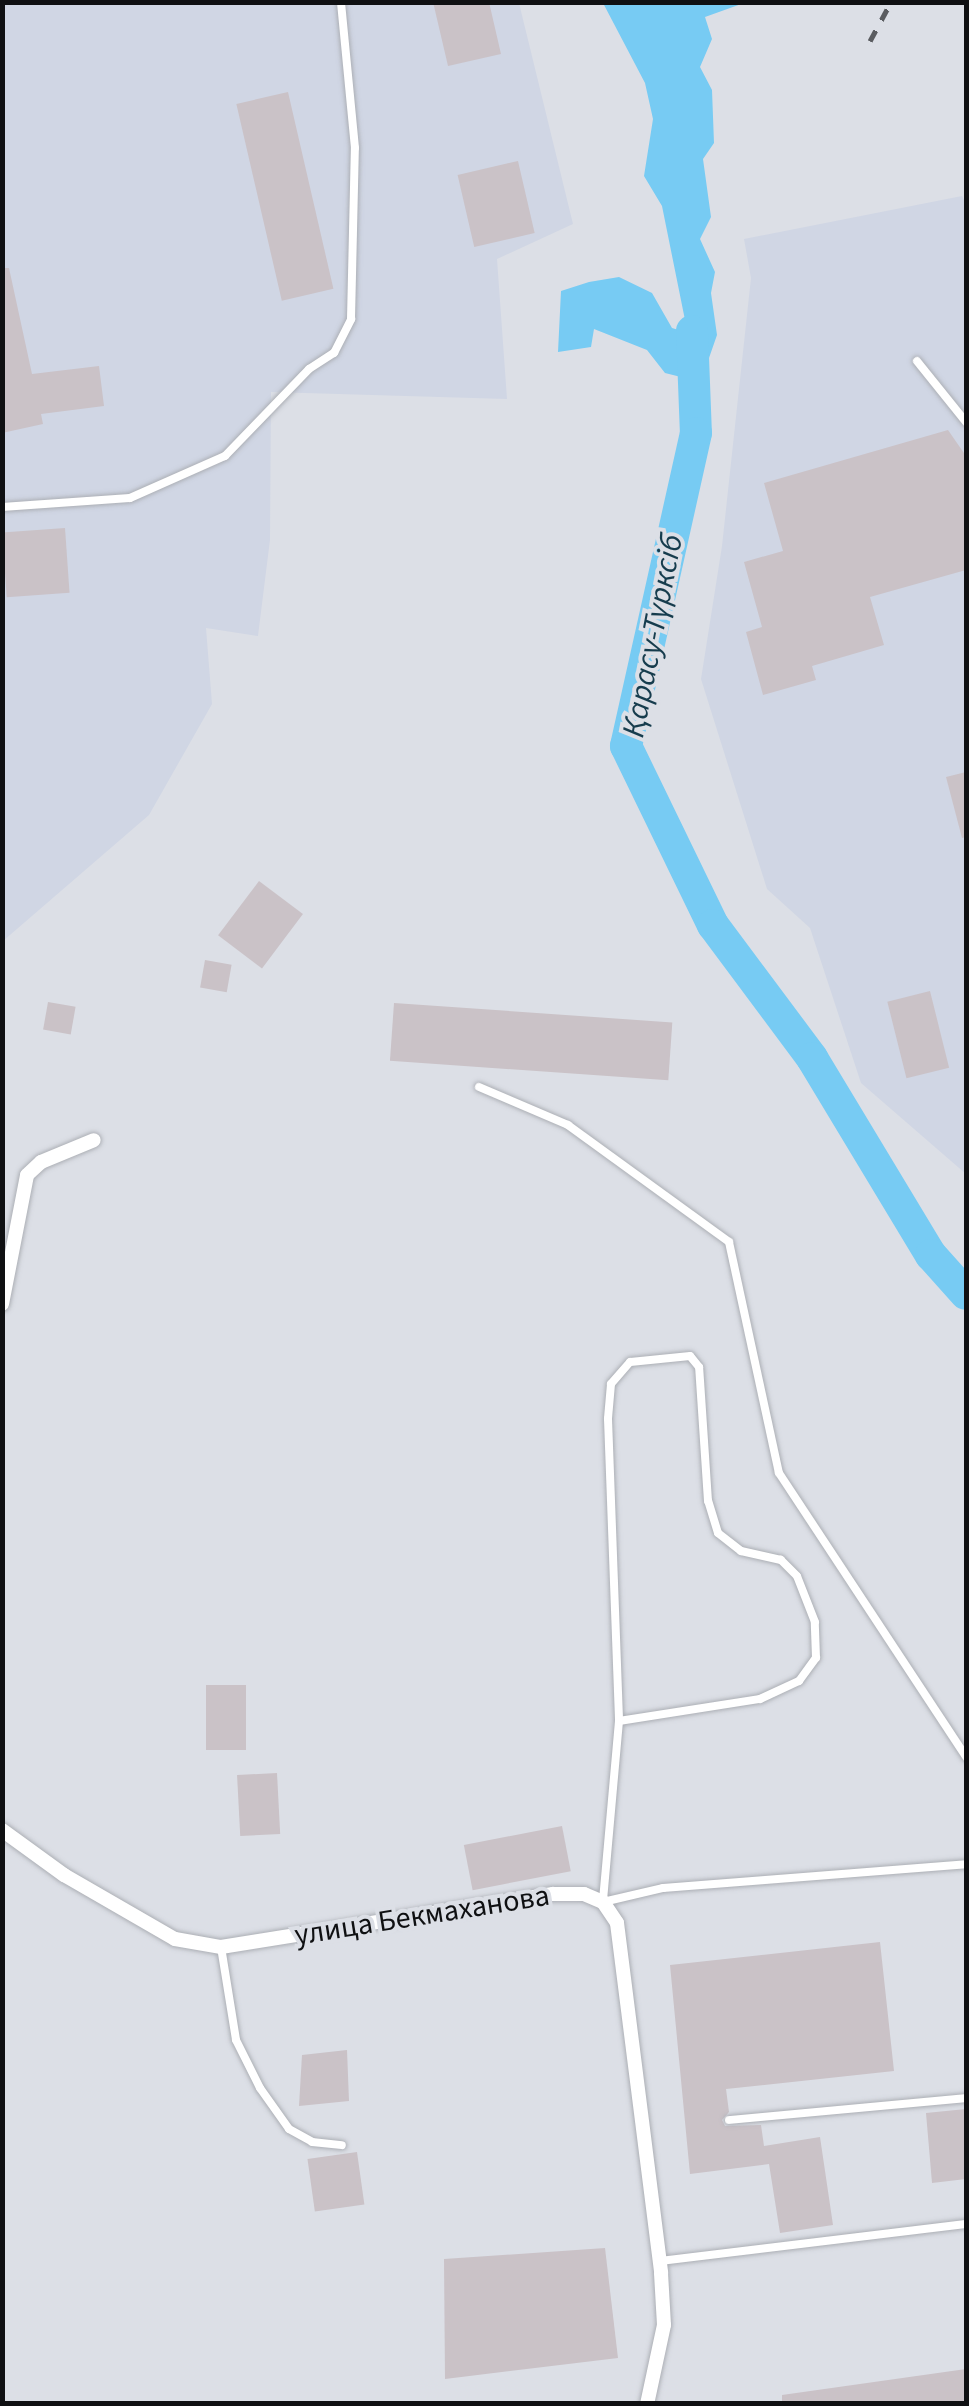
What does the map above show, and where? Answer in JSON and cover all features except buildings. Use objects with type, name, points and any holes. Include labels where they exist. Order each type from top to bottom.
[{"type":"street","points":[[2,1304],[27,1175],[41,1162],[94,1140]]},
{"type":"street","name":"улица Бекмаханова","points":[[2,1830],[64,1875],[175,1939],[221,1947],[554,1894],[584,1894],[603,1902]]},
{"type":"street","points":[[603,1902],[617,1923],[660,2261],[664,2324],[648,2404]]},
{"type":"lane","points":[[2,507],[130,498],[225,456],[308,369],[334,354],[351,319],[356,148],[341,2]]},
{"type":"lane","points":[[917,361],[966,422]]},
{"type":"lane","points":[[478,1087],[568,1125],[730,1242],[779,1473],[966,1756]]},
{"type":"lane","points":[[619,1721],[760,1699],[799,1680],[816,1658],[815,1622],[797,1576],[781,1560],[740,1550],[718,1533],[708,1502],[699,1367],[690,1356],[630,1362],[611,1384],[608,1419],[619,1721],[603,1902],[662,1888],[966,1864]]},
{"type":"lane","points":[[221,1947],[236,2040],[260,2088],[290,2130],[312,2142],[342,2145]]},
{"type":"lane","points":[[728,2120],[966,2098]]},
{"type":"lane","points":[[660,2261],[966,2224]]},
{"type":"shaded area","points":[[3,3],[519,3],[573,224],[497,259],[507,399],[271,392],[270,540],[258,636],[206,628],[212,704],[149,815],[3,941]]},
{"type":"shaded area","points":[[962,196],[966,204],[966,1174],[861,1083],[810,928],[767,889],[701,679],[722,546],[751,278],[744,239]]},
{"type":"water","points":[[603,3],[744,3],[705,17],[712,39],[700,67],[712,90],[714,143],[703,159],[711,217],[700,239],[715,272],[711,293],[717,335],[709,358],[689,379],[665,373],[647,350],[594,329],[591,347],[558,352],[561,291],[589,282],[619,277],[652,293],[672,328],[682,331],[685,320],[662,206],[644,176],[653,119],[645,83]]},
{"type":"waterway","name":"Қарасу-Түрксіб","points":[[692,331],[696,433],[626,746],[713,925],[812,1058],[931,1255],[966,1294]]},
{"type":"railway","points":[[870,41],[891,2]]}]
